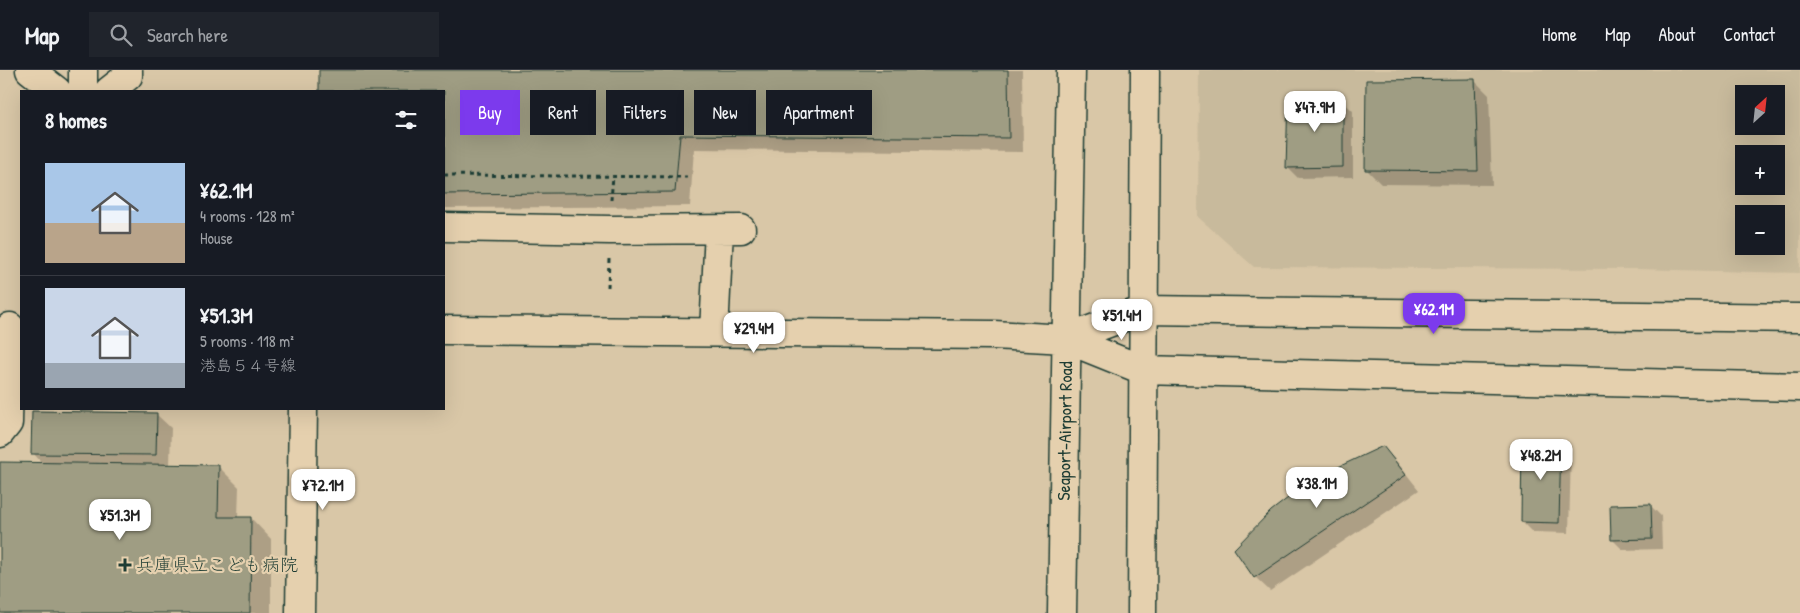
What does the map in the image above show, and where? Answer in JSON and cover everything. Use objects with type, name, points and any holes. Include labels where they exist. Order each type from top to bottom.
[{"type":"street","points":[[30,70],[56,90]]},
{"type":"street","points":[[83,70],[83,90]]},
{"type":"street","points":[[110,90],[128,76],[128,70]]},
{"type":"street","name":"Seaport-Airport Road","points":[[1062,613],[1072,70]]},
{"type":"street","points":[[1142,613],[1145,70]]},
{"type":"street","points":[[445,226],[730,230],[714,332]]},
{"type":"street","points":[[1066,339],[1143,310],[1800,318]]},
{"type":"street","points":[[0,433],[8,423],[10,327]]},
{"type":"street","points":[[445,330],[994,335],[1066,339],[1143,370],[1800,387]]},
{"type":"street","points":[[300,613],[303,410]]},
{"type":"path","points":[[445,175],[687,177]]},
{"type":"shaded area","points":[[1199,70],[1800,70],[1800,273],[1636,269],[1254,267],[1198,217]]},
{"type":"building","points":[[319,70],[1008,70],[1009,138],[680,135],[675,192],[445,194],[445,90],[319,90]]},
{"type":"building","points":[[1475,79],[1478,171],[1365,170],[1366,80]]},
{"type":"building","points":[[1288,96],[1343,100],[1343,167],[1286,168]]},
{"type":"building","points":[[32,411],[157,413],[156,455],[31,454]]},
{"type":"building","points":[[1522,439],[1561,440],[1559,523],[1521,522]]},
{"type":"building","points":[[1383,446],[1406,475],[1254,578],[1234,549],[1271,511],[1301,488],[1336,468]]},
{"type":"building","name":"兵庫県立こども病院","points":[[0,462],[219,465],[218,517],[251,517],[250,613],[0,613]]},
{"type":"building","points":[[1651,504],[1652,539],[1611,540],[1610,505]]},
{"type":"place","name":"兵庫県立こども病院","points":[[125,565]]}]
